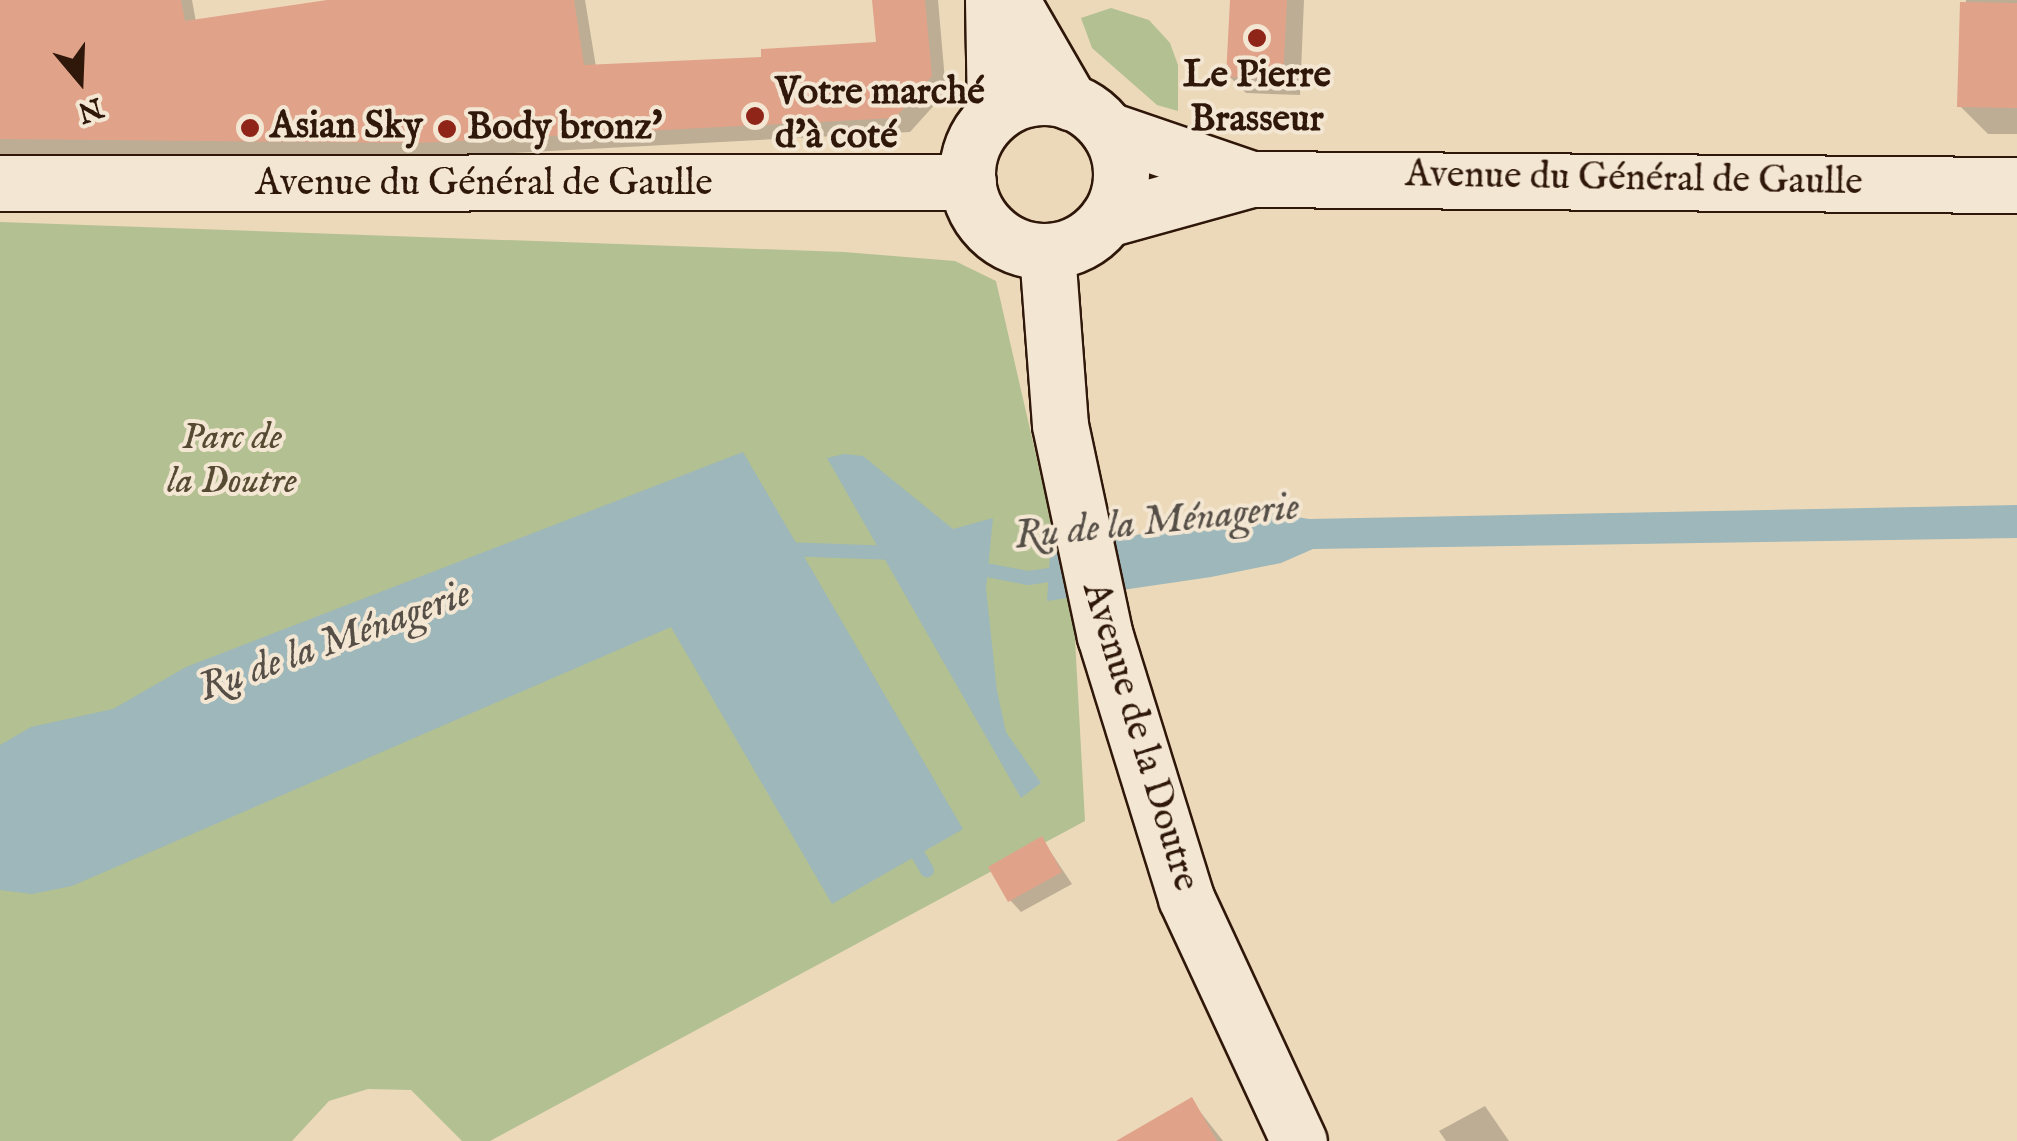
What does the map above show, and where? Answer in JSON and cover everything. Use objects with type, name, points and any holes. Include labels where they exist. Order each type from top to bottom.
[{"type":"main road","points":[[992,0],[994,114],[969,154],[968,182],[983,222],[1001,239],[1047,252],[1070,247],[1106,219],[1122,175],[1089,116],[1011,0]]},
{"type":"main road","points":[[994,114],[1044,96],[1089,116]]},
{"type":"main road","name":"Avenue du Général de Gaulle","points":[[1089,116],[1251,179]]},
{"type":"main road","name":"Avenue du Général de Gaulle","points":[[1106,219],[1251,179],[2017,185]]},
{"type":"main road","name":"Avenue du Général de Gaulle","points":[[0,183],[968,182]]},
{"type":"main road","name":"Avenue de la Doutre","points":[[1047,252],[1060,425],[1105,636],[1186,898],[1299,1141]]},
{"type":"green space","points":[[1111,8],[1149,20],[1170,43],[1178,65],[1178,111],[1157,105],[1092,48],[1081,18]]},
{"type":"green space","name":"Parc de la Doutre","points":[[0,222],[844,252],[955,261],[996,281],[1074,621],[1085,821],[490,1141],[462,1141],[411,1090],[368,1089],[329,1101],[292,1141],[0,1141]]},
{"type":"water","points":[[743,452],[963,829],[832,904],[671,627],[72,886],[32,894],[0,890],[0,745],[31,727],[113,709],[186,667]]},
{"type":"water","points":[[844,454],[863,456],[953,529],[993,518],[986,588],[997,691],[1006,732],[1041,783],[1021,798],[827,458]]},
{"type":"water","points":[[2017,505],[2017,538],[1313,549],[1281,563],[1211,577],[1047,601],[1050,555],[1249,509],[1309,519]]},
{"type":"building","points":[[0,0],[181,0],[185,21],[327,0],[574,0],[584,65],[761,57],[761,49],[876,42],[872,0],[925,0],[932,76],[895,118],[418,143],[0,139]]},
{"type":"building","name":"Le Pierre Brasseur","points":[[1230,0],[1287,0],[1283,79],[1226,77]]},
{"type":"building","points":[[1960,2],[2017,3],[2017,108],[1957,107]]},
{"type":"building","points":[[1042,836],[1062,872],[1008,902],[988,867]]},
{"type":"building","points":[[1192,1097],[1217,1141],[1116,1141]]},
{"type":"waterway","name":"Ru de la Ménagerie","points":[[783,549],[896,553]]},
{"type":"waterway","name":"Ru de la Ménagerie","points":[[971,567],[1028,578],[1063,573]]},
{"type":"waterway","points":[[909,839],[927,870]]},
{"type":"place","name":"Le Pierre Brasseur","points":[[1257,38]]},
{"type":"place","name":"Votre marché d'à coté","points":[[755,116]]},
{"type":"place","name":"Asian Sky","points":[[250,128]]},
{"type":"place","name":"Body bronz'","points":[[447,129]]}]
